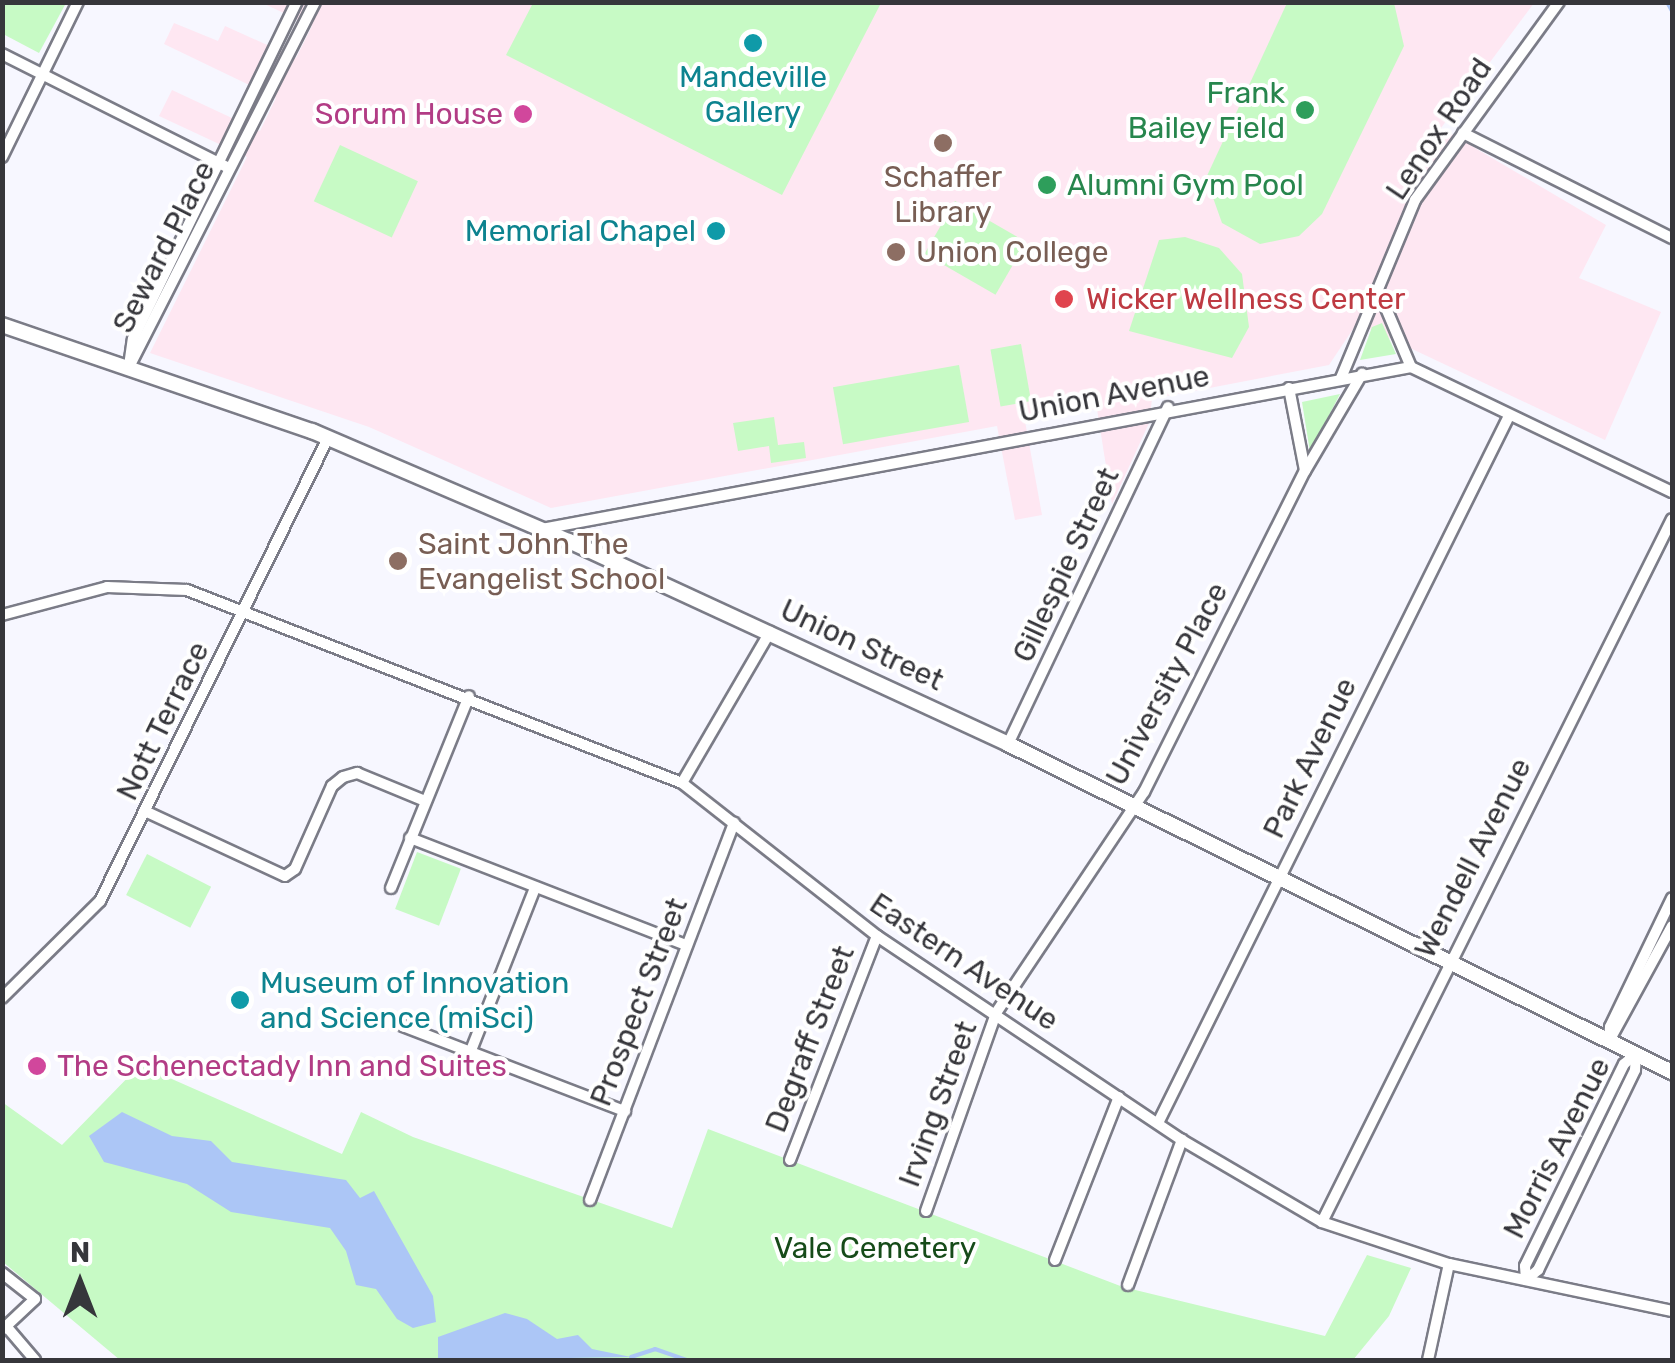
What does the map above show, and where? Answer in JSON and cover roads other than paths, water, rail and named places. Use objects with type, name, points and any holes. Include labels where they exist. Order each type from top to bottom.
[{"type":"main road","name":"Union Street","points":[[2,326],[328,438],[542,530],[1008,744],[1672,1072]]},
{"type":"street","points":[[2,156],[78,2]]},
{"type":"street","name":"Seward Place","points":[[129,367],[133,339],[297,2]]},
{"type":"street","name":"Seward Place","points":[[129,367],[315,2]]},
{"type":"street","name":"Lenox Road","points":[[1340,378],[1380,294],[1416,200],[1559,2]]},
{"type":"street","points":[[2,54],[232,169]]},
{"type":"street","points":[[1463,132],[1672,238]]},
{"type":"street","points":[[1380,294],[1411,366],[1672,492]]},
{"type":"street","name":"Union Avenue","points":[[542,530],[1168,407],[1411,366]]},
{"type":"street","name":"University Place","points":[[996,1013],[1133,806],[1305,471],[1362,374]]},
{"type":"street","points":[[1290,388],[1305,471]]},
{"type":"street","name":"Gillespie Street","points":[[1008,744],[1168,407]]},
{"type":"street","name":"Park Avenue","points":[[1158,1123],[1508,416]]},
{"type":"street","name":"Nott Terrace","points":[[2,998],[100,902],[328,438]]},
{"type":"street","name":"Wendell Avenue","points":[[1322,1222],[1450,960],[1668,540],[1672,518]]},
{"type":"street","name":"Eastern Avenue","points":[[2,615],[107,587],[187,590],[245,608],[682,783],[877,936],[1182,1140],[1322,1222],[1449,1264],[1672,1311]]},
{"type":"street","points":[[682,783],[770,632]]},
{"type":"street","points":[[391,888],[469,696]]},
{"type":"street","points":[[147,812],[290,875],[332,786],[343,776],[357,774],[425,802]]},
{"type":"street","name":"Prospect Street","points":[[590,1200],[734,822]]},
{"type":"street","points":[[410,838],[686,945]]},
{"type":"street","points":[[470,1053],[535,888]]},
{"type":"street","points":[[1609,1041],[1610,1027],[1672,898]]},
{"type":"street","points":[[1609,1041],[1672,926]]},
{"type":"street","name":"Degraff Street","points":[[790,1160],[877,936]]},
{"type":"street","name":"Irving Street","points":[[926,1210],[996,1013]]},
{"type":"street","points":[[403,1026],[624,1111]]},
{"type":"street","name":"Morris Avenue","points":[[1526,1280],[1532,1251],[1624,1064],[1636,1054]]},
{"type":"street","points":[[1055,1260],[1119,1097]]},
{"type":"street","points":[[1128,1286],[1182,1140]]},
{"type":"street","points":[[1428,1360],[1449,1264]]},
{"type":"street","points":[[2,1273],[35,1300],[4,1328],[36,1360]]},
{"type":"water","points":[[122,1112],[172,1136],[211,1141],[232,1162],[346,1180],[360,1198],[374,1191],[433,1296],[436,1322],[413,1328],[397,1319],[376,1289],[356,1285],[346,1251],[330,1228],[231,1212],[187,1184],[104,1162],[89,1136]]},
{"type":"water","points":[[505,1313],[527,1319],[557,1339],[578,1335],[592,1349],[631,1357],[438,1360],[438,1337]]},
{"type":"waterway","points":[[1667,2],[1672,11]]},
{"type":"waterway","points":[[631,1357],[655,1349],[687,1360]]},
{"type":"place","name":"Mandeville Gallery","points":[[753,43]]},
{"type":"place","name":"Frank Bailey Field","points":[[1305,110]]},
{"type":"place","name":"Sorum House","points":[[523,114]]},
{"type":"place","name":"Schaffer Library","points":[[943,143]]},
{"type":"place","name":"Alumni Gym Pool","points":[[1047,185]]},
{"type":"place","name":"Memorial Chapel","points":[[716,231]]},
{"type":"place","name":"Union College","points":[[896,252]]},
{"type":"place","name":"Wicker Wellness Center","points":[[1064,299]]},
{"type":"place","name":"Saint John The Evangelist School","points":[[398,561]]},
{"type":"place","name":"Museum of Innovation and Science (miSci)","points":[[240,1000]]},
{"type":"place","name":"The Schenectady Inn and Suites","points":[[37,1066]]},
{"type":"park label","name":"Vale Cemetery","points":[[875,1248]]}]
